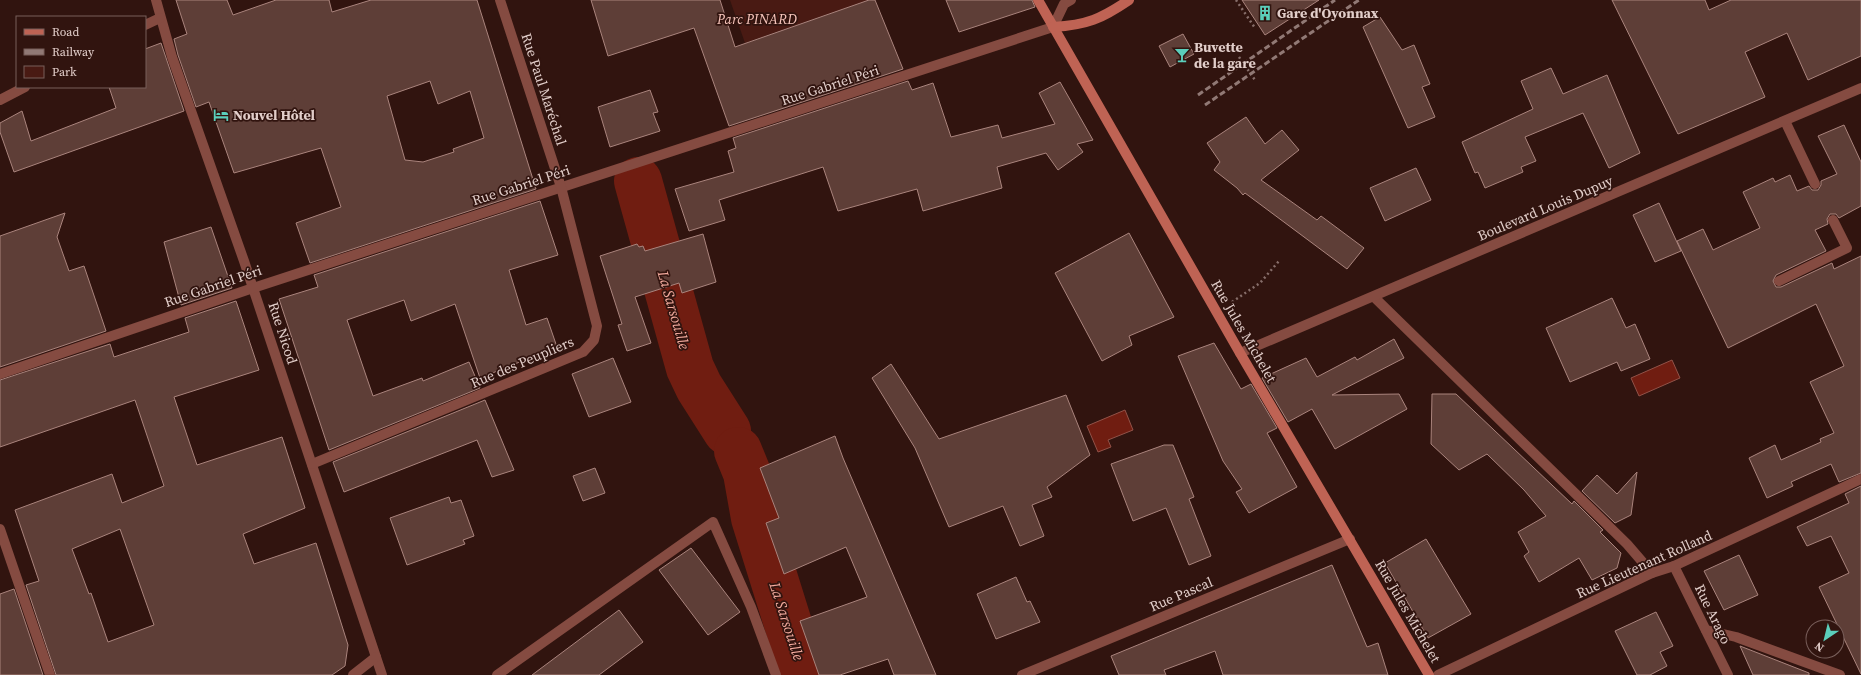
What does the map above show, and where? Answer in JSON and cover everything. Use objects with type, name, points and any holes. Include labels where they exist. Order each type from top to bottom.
[{"type":"main road","name":"Rue Jules Michelet","points":[[1038,0],[1240,353],[1429,675]]},
{"type":"main road","points":[[1053,27],[1086,23],[1106,16],[1129,0]]},
{"type":"street","name":"Rue Nicod","points":[[156,0],[172,58],[253,288],[382,675]]},
{"type":"street","name":"Rue Paul Maréchal","points":[[500,0],[561,187]]},
{"type":"street","points":[[1053,27],[1066,1]]},
{"type":"street","points":[[146,25],[160,18]]},
{"type":"street","name":"Rue Gabriel Péri","points":[[0,374],[253,288],[1053,27]]},
{"type":"street","points":[[0,100],[23,88]]},
{"type":"street","name":"Boulevard Louis Dupuy","points":[[1240,353],[1861,88]]},
{"type":"street","points":[[1785,121],[1815,184]]},
{"type":"street","name":"Rue des Peupliers","points":[[312,464],[583,352],[594,340],[597,326],[561,187]]},
{"type":"street","points":[[1779,281],[1847,248],[1833,220]]},
{"type":"street","points":[[1374,297],[1627,544],[1652,573]]},
{"type":"street","name":"Rue Lieutenant Rolland","points":[[1438,675],[1652,573],[1674,566],[1861,479]]},
{"type":"street","points":[[497,675],[713,522],[751,607],[776,675]]},
{"type":"street","points":[[0,529],[50,675]]},
{"type":"street","name":"Rue Pascal","points":[[1022,675],[1350,539]]},
{"type":"street","name":"Rue Arago","points":[[1674,566],[1728,675]]},
{"type":"street","points":[[1706,630],[1743,639],[1840,675]]},
{"type":"street","points":[[353,675],[376,657]]},
{"type":"path","points":[[1236,0],[1255,28]]},
{"type":"path","points":[[1239,57],[1255,80]]},
{"type":"path","points":[[1216,310],[1260,283],[1279,261]]},
{"type":"green space","name":"Parc PINARD","points":[[730,0],[869,0],[745,43]]},
{"type":"shaded area","points":[[1672,360],[1680,378],[1639,396],[1631,378]]},
{"type":"shaded area","points":[[1125,410],[1133,430],[1108,440],[1111,447],[1098,452],[1087,426]]},
{"type":"building","points":[[176,0],[227,0],[233,15],[276,0],[329,0],[332,12],[371,0],[477,0],[536,189],[310,263],[296,223],[341,207],[321,148],[234,173],[209,102],[196,107],[178,55],[174,39],[187,34]],"holes":[[[430,81],[438,104],[470,91],[484,138],[453,149],[454,152],[423,162],[405,160],[387,96]]]},
{"type":"building","points":[[591,0],[720,0],[735,47],[869,0],[875,0],[903,69],[729,126],[694,28],[608,56]]},
{"type":"building","points":[[946,0],[1032,0],[1035,7],[959,32]]},
{"type":"building","points":[[1242,0],[1319,0],[1265,35]]},
{"type":"building","points":[[1612,0],[1705,0],[1709,10],[1731,0],[1861,0],[1861,56],[1808,80],[1787,33],[1745,52],[1765,97],[1678,134]]},
{"type":"building","points":[[1380,17],[1402,50],[1414,45],[1430,84],[1422,87],[1435,117],[1408,128],[1363,27]]},
{"type":"building","points":[[1183,34],[1194,54],[1170,67],[1159,46]]},
{"type":"building","points":[[161,43],[184,111],[14,172],[0,132],[0,123],[22,111],[31,141],[116,108],[109,88],[146,88],[146,49]]},
{"type":"building","points":[[1551,68],[1563,94],[1607,75],[1640,153],[1609,168],[1583,113],[1525,137],[1536,161],[1521,167],[1523,172],[1485,188],[1478,172],[1475,173],[1462,142],[1533,109],[1521,81]]},
{"type":"building","points":[[908,81],[912,90],[933,83],[951,137],[998,125],[1002,138],[1055,124],[1039,93],[1060,82],[1093,140],[1077,144],[1083,152],[1058,170],[1046,153],[997,167],[1002,188],[923,211],[917,189],[838,211],[823,167],[719,200],[725,220],[689,231],[675,189],[734,172],[728,151],[736,148],[733,138]]},
{"type":"building","points":[[650,90],[658,112],[653,113],[660,131],[610,147],[598,107]]},
{"type":"building","points":[[1246,117],[1265,144],[1282,130],[1299,150],[1261,180],[1317,220],[1321,216],[1364,248],[1347,269],[1245,193],[1243,195],[1237,188],[1214,170],[1220,162],[1207,143]]},
{"type":"building","points":[[1844,125],[1861,162],[1861,206],[1839,218],[1836,214],[1830,214],[1827,219],[1828,224],[1815,230],[1826,251],[1776,275],[1773,281],[1776,287],[1781,287],[1832,263],[1834,269],[1861,256],[1861,473],[1839,482],[1831,464],[1791,482],[1793,486],[1767,498],[1749,458],[1775,445],[1781,460],[1821,442],[1820,439],[1834,433],[1810,382],[1844,366],[1816,304],[1728,348],[1677,241],[1703,229],[1713,250],[1760,228],[1743,192],[1773,178],[1775,182],[1790,175],[1797,191],[1809,186],[1812,190],[1818,190],[1821,185],[1821,181],[1837,174],[1818,136]]},
{"type":"building","points":[[1416,168],[1431,200],[1385,221],[1370,188]]},
{"type":"building","points":[[540,201],[558,255],[509,270],[526,325],[547,318],[557,347],[480,378],[455,304],[411,321],[404,300],[347,320],[373,396],[422,378],[423,381],[469,362],[480,388],[329,450],[279,299],[318,287],[314,275]]},
{"type":"building","points":[[1659,203],[1681,251],[1655,262],[1633,215]]},
{"type":"building","points":[[65,213],[57,237],[69,271],[84,266],[106,331],[0,367],[0,236]]},
{"type":"building","points":[[211,227],[232,288],[181,305],[164,242]]},
{"type":"building","points":[[1129,233],[1174,317],[1129,336],[1132,345],[1102,361],[1055,273]]},
{"type":"building","points":[[703,234],[716,282],[682,293],[679,283],[635,297],[651,343],[627,351],[618,325],[622,324],[600,256],[637,244],[639,247],[643,246],[645,251]]},
{"type":"building","points":[[1612,298],[1626,328],[1635,324],[1650,359],[1621,371],[1617,362],[1570,382],[1546,328]]},
{"type":"building","points":[[236,301],[259,370],[174,397],[197,465],[282,437],[305,508],[243,534],[254,564],[316,543],[348,645],[345,666],[332,675],[56,675],[26,585],[39,581],[15,510],[112,474],[122,503],[164,486],[135,400],[0,447],[0,380],[110,344],[114,357],[189,332],[185,318]],"holes":[[[120,529],[154,625],[108,642],[91,593],[89,594],[72,549]]]},
{"type":"building","points":[[1394,339],[1404,358],[1332,395],[1399,394],[1407,409],[1335,449],[1312,409],[1288,422],[1262,378],[1306,358],[1317,377],[1355,357],[1357,360]]},
{"type":"building","points":[[1214,343],[1241,389],[1251,384],[1277,428],[1267,433],[1297,487],[1249,513],[1236,492],[1242,489],[1223,461],[1178,356]]},
{"type":"building","points":[[613,358],[631,402],[589,417],[572,374]]},
{"type":"building","points":[[891,364],[939,439],[1066,395],[1090,455],[1047,487],[1052,497],[1032,505],[1044,536],[1020,546],[1003,506],[949,527],[915,448],[872,378]]},
{"type":"building","points":[[1432,394],[1456,394],[1572,504],[1574,501],[1603,530],[1600,532],[1621,553],[1617,568],[1592,580],[1579,558],[1539,582],[1524,556],[1529,552],[1518,532],[1546,516],[1524,490],[1487,454],[1459,470],[1431,444]]},
{"type":"building","points":[[485,400],[514,470],[492,477],[477,440],[344,492],[333,462]]},
{"type":"building","points":[[835,436],[936,675],[894,675],[888,659],[840,675],[819,675],[800,621],[867,597],[846,547],[784,574],[766,523],[779,518],[760,468]]},
{"type":"building","points":[[1164,445],[1173,445],[1194,497],[1189,499],[1211,556],[1189,565],[1166,508],[1133,521],[1111,464]]},
{"type":"building","points":[[595,468],[605,493],[583,501],[573,476]]},
{"type":"building","points":[[1637,472],[1631,515],[1615,523],[1582,491],[1597,475],[1617,494]]},
{"type":"building","points":[[1861,486],[1861,674],[1845,641],[1845,619],[1834,619],[1819,587],[1849,573],[1831,536],[1807,546],[1797,527],[1849,503],[1845,494]]},
{"type":"building","points":[[449,497],[451,503],[461,500],[474,536],[463,540],[465,544],[407,565],[390,518]]},
{"type":"building","points":[[1426,539],[1471,614],[1428,638],[1385,563]]},
{"type":"building","points":[[691,548],[740,612],[708,635],[659,570]]},
{"type":"building","points":[[1739,555],[1758,595],[1724,610],[1704,571]]},
{"type":"building","points":[[1332,565],[1367,647],[1378,643],[1388,675],[1223,675],[1215,651],[1164,670],[1166,675],[1119,675],[1111,656]]},
{"type":"building","points":[[1016,577],[1027,602],[1030,601],[1040,622],[996,639],[977,594]]},
{"type":"building","points":[[14,589],[43,675],[0,675],[0,594]]},
{"type":"building","points":[[619,610],[643,642],[599,675],[532,675]]},
{"type":"building","points":[[1656,612],[1673,646],[1660,652],[1667,666],[1650,675],[1637,675],[1615,631]]},
{"type":"building","points":[[1740,646],[1809,673],[1809,675],[1753,675]]},
{"type":"waterway","name":"La Sarsouille","points":[[638,181],[690,368],[699,387],[727,431]]},
{"type":"waterway","name":"La Sarsouille","points":[[738,451],[747,473],[755,518],[804,675]]},
{"type":"railway","points":[[1198,95],[1335,0]]},
{"type":"railway","points":[[1205,105],[1359,0]]},
{"type":"place","name":"Gare d'Oyonnax","points":[[1265,13]]},
{"type":"place","name":"Buvette de la gare","points":[[1182,55]]},
{"type":"place","name":"Nouvel Hôtel","points":[[221,115]]}]
